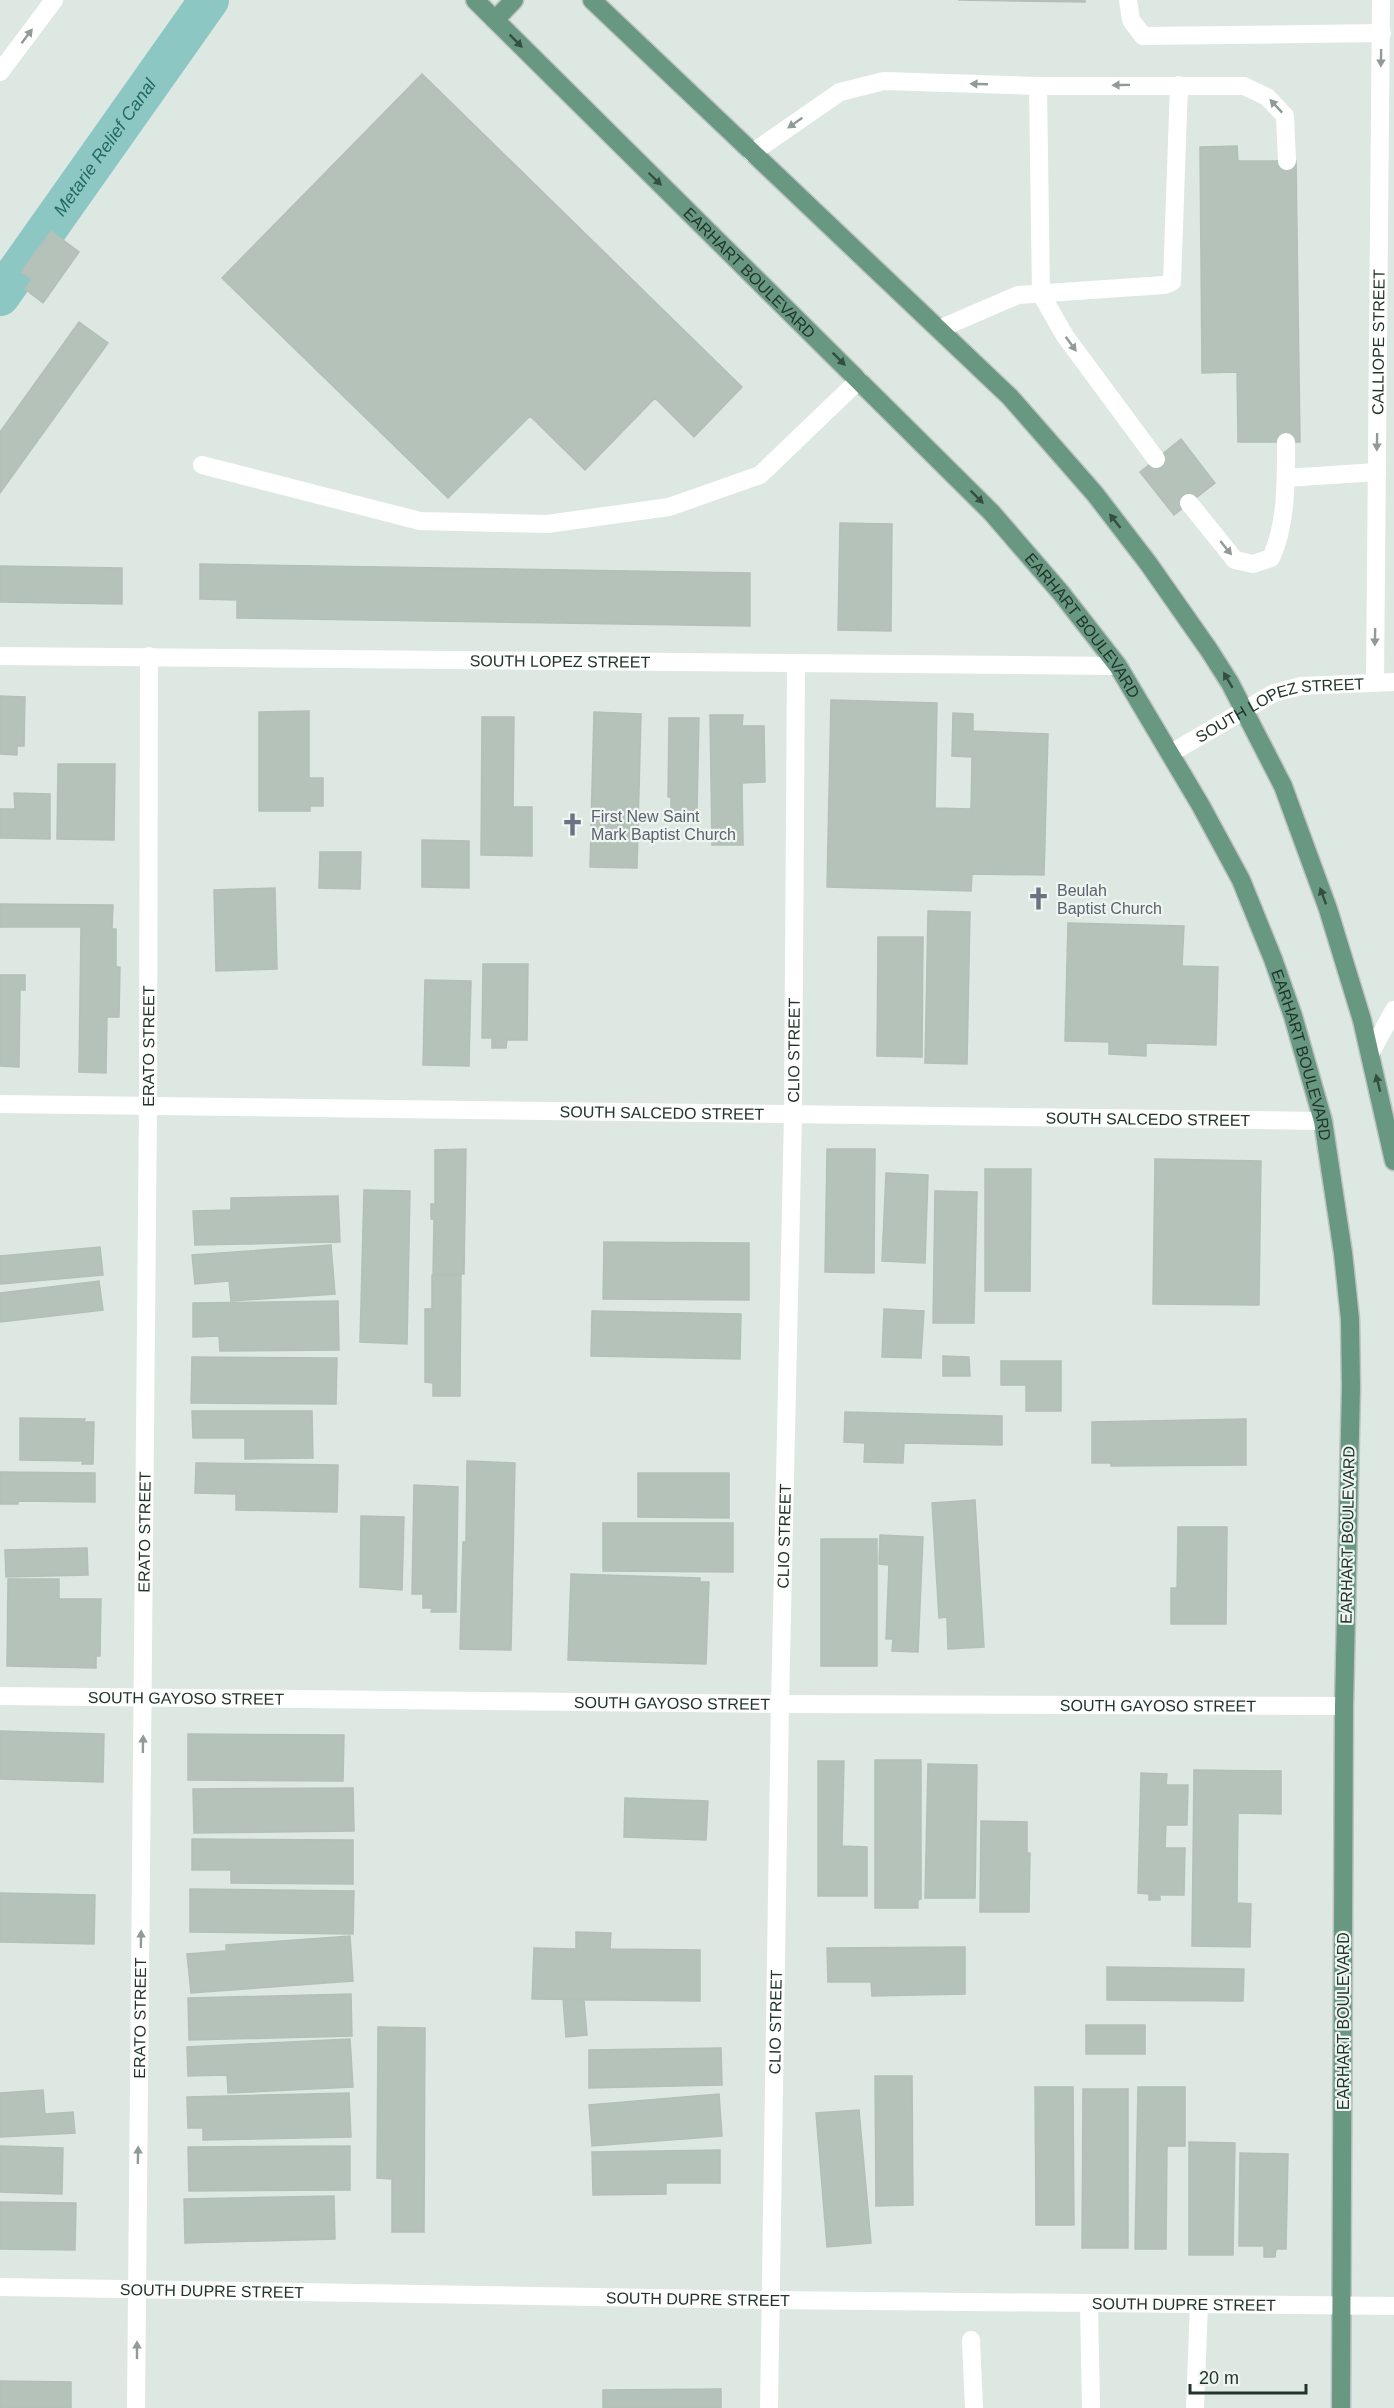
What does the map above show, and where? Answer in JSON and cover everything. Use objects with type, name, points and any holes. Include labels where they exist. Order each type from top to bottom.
[{"type":"main road","name":"EARHART BOULEVARD","points":[[475,0],[992,513],[1061,593],[1118,666],[1171,753],[1242,880],[1273,959],[1293,1016],[1323,1121],[1343,1253],[1350,1319],[1351,1387],[1344,1706],[1341,2408]]},
{"type":"main road","points":[[495,20],[514,0]]},
{"type":"main road","points":[[592,0],[1010,397],[1095,495],[1148,563],[1209,650],[1230,683],[1282,786],[1324,898],[1362,1020],[1394,1161]]},
{"type":"street","points":[[0,72],[54,0]]},
{"type":"street","points":[[1128,0],[1131,20],[1143,36],[1382,33]]},
{"type":"street","name":"CALLIOPE STREET","points":[[1375,682],[1382,0]]},
{"type":"street","points":[[752,153],[840,92],[884,81],[1038,86],[1179,85],[1244,86],[1267,97],[1285,116],[1287,161]]},
{"type":"street","points":[[939,329],[1018,295],[1164,285],[1172,282],[1179,85]]},
{"type":"street","points":[[1038,86],[1041,294],[1065,336],[1156,459]]},
{"type":"street","points":[[202,465],[420,521],[547,524],[669,507],[759,475],[859,380]]},
{"type":"street","points":[[1189,503],[1235,560],[1253,564],[1271,558],[1279,542],[1286,478],[1286,442]]},
{"type":"street","points":[[1286,478],[1377,472]]},
{"type":"street","name":"SOUTH LOPEZ STREET","points":[[0,656],[1118,666]]},
{"type":"street","name":"ERATO STREET","points":[[136,2408],[148,1106],[149,656]]},
{"type":"street","name":"CLIO STREET","points":[[769,2408],[780,1704],[793,1115],[796,664]]},
{"type":"street","name":"SOUTH LOPEZ STREET","points":[[1171,753],[1274,693],[1301,686],[1394,682]]},
{"type":"street","points":[[1370,1054],[1394,1010]]},
{"type":"street","name":"SOUTH SALCEDO STREET","points":[[0,1104],[1323,1121]]},
{"type":"street","name":"SOUTH GAYOSO STREET","points":[[0,1696],[780,1704],[1344,1706]]},
{"type":"street","name":"SOUTH DUPRE STREET","points":[[0,2287],[770,2300],[1394,2306]]},
{"type":"street","points":[[1089,2303],[1091,2408]]},
{"type":"street","points":[[1196,2408],[1199,2304]]},
{"type":"street","points":[[971,2340],[974,2408]]},
{"type":"building","points":[[958,0],[1085,0],[1085,2]]},
{"type":"building","points":[[422,74],[742,387],[694,437],[655,398],[585,470],[530,416],[448,498],[222,278]]},
{"type":"building","points":[[1237,146],[1238,161],[1296,161],[1300,442],[1238,442],[1237,372],[1202,373],[1200,147]]},
{"type":"building","points":[[51,231],[79,252],[43,303],[25,289],[32,279],[21,272]]},
{"type":"building","points":[[79,322],[108,343],[0,493],[0,432]]},
{"type":"building","points":[[1181,439],[1215,483],[1174,515],[1140,472]]},
{"type":"building","points":[[840,523],[892,524],[891,631],[838,630]]},
{"type":"building","points":[[200,564],[750,573],[750,626],[237,618],[237,600],[200,599]]},
{"type":"building","points":[[0,566],[122,568],[122,604],[0,602]]},
{"type":"building","points":[[0,696],[25,697],[24,746],[17,746],[17,755],[0,754]]},
{"type":"building","points":[[831,700],[937,703],[935,808],[971,809],[972,757],[952,756],[953,713],[973,714],[973,731],[1048,734],[1044,875],[972,874],[971,891],[827,887]]},
{"type":"building","points":[[309,711],[309,778],[323,778],[323,806],[310,806],[310,811],[259,811],[259,712]]},
{"type":"building","points":[[594,712],[641,714],[637,868],[590,867]]},
{"type":"building","points":[[710,715],[743,715],[742,726],[764,726],[765,782],[742,783],[743,845],[712,845]]},
{"type":"building","points":[[482,717],[514,717],[513,807],[532,807],[532,856],[481,855]]},
{"type":"building","points":[[669,718],[699,718],[697,811],[671,811],[671,797],[668,797]]},
{"type":"building","points":[[58,764],[115,764],[114,840],[57,839]]},
{"type":"building","points":[[14,793],[50,794],[50,839],[0,838],[0,809],[15,809]]},
{"type":"building","points":[[422,840],[469,841],[469,888],[422,887]]},
{"type":"building","points":[[320,852],[361,852],[360,889],[319,888]]},
{"type":"building","points":[[275,888],[277,969],[216,971],[214,890]]},
{"type":"building","points":[[0,904],[113,905],[112,929],[116,929],[116,967],[120,967],[119,1017],[107,1017],[106,1073],[79,1072],[81,927],[0,927]]},
{"type":"building","points":[[928,911],[970,912],[967,1064],[925,1063]]},
{"type":"building","points":[[1068,923],[1184,926],[1182,966],[1218,967],[1216,1045],[1146,1043],[1146,1056],[1109,1054],[1109,1042],[1065,1041]]},
{"type":"building","points":[[878,937],[923,937],[922,1057],[877,1056]]},
{"type":"building","points":[[483,964],[528,964],[527,1040],[507,1040],[506,1048],[492,1048],[492,1038],[482,1038]]},
{"type":"building","points":[[0,975],[25,975],[25,990],[20,990],[19,1067],[0,1066]]},
{"type":"building","points":[[425,980],[471,981],[469,1066],[423,1065]]},
{"type":"building","points":[[466,1149],[464,1274],[433,1274],[434,1219],[431,1219],[431,1204],[435,1204],[435,1150]]},
{"type":"building","points":[[827,1149],[875,1149],[874,1273],[825,1272]]},
{"type":"building","points":[[1155,1159],[1261,1161],[1259,1305],[1153,1304]]},
{"type":"building","points":[[985,1169],[1031,1169],[1030,1291],[985,1291]]},
{"type":"building","points":[[886,1173],[928,1175],[925,1263],[882,1261]]},
{"type":"building","points":[[364,1190],[410,1191],[407,1344],[360,1342]]},
{"type":"building","points":[[935,1191],[977,1192],[974,1323],[933,1323]]},
{"type":"building","points":[[338,1196],[340,1242],[195,1245],[193,1211],[231,1210],[231,1198]]},
{"type":"building","points":[[604,1242],[749,1243],[749,1300],[603,1299]]},
{"type":"building","points":[[331,1245],[335,1294],[231,1301],[229,1281],[195,1284],[192,1255]]},
{"type":"building","points":[[100,1247],[103,1275],[0,1284],[0,1256]]},
{"type":"building","points":[[432,1275],[461,1275],[460,1396],[433,1396],[433,1383],[425,1382],[425,1309],[432,1309]]},
{"type":"building","points":[[99,1281],[103,1310],[0,1322],[0,1293]]},
{"type":"building","points":[[338,1301],[339,1350],[220,1351],[219,1336],[193,1337],[193,1303]]},
{"type":"building","points":[[884,1309],[924,1311],[921,1358],[882,1357]]},
{"type":"building","points":[[592,1311],[741,1314],[740,1359],[591,1356]]},
{"type":"building","points":[[943,1356],[969,1357],[970,1376],[943,1376]]},
{"type":"building","points":[[192,1357],[337,1358],[336,1404],[191,1403]]},
{"type":"building","points":[[1001,1361],[1061,1361],[1061,1411],[1026,1411],[1026,1385],[1001,1385]]},
{"type":"building","points":[[192,1411],[312,1411],[313,1458],[245,1459],[245,1438],[193,1438]]},
{"type":"building","points":[[845,1412],[1002,1416],[1002,1445],[904,1443],[903,1463],[864,1462],[865,1443],[844,1442]]},
{"type":"building","points":[[20,1418],[85,1419],[84,1422],[94,1422],[93,1464],[82,1464],[83,1461],[20,1460]]},
{"type":"building","points":[[1246,1419],[1246,1465],[1111,1466],[1111,1463],[1092,1463],[1092,1422]]},
{"type":"building","points":[[467,1461],[515,1463],[511,1650],[460,1649],[463,1542],[466,1542]]},
{"type":"building","points":[[196,1463],[338,1465],[337,1512],[236,1510],[236,1494],[195,1493]]},
{"type":"building","points":[[0,1472],[95,1473],[95,1502],[18,1501],[18,1504],[0,1504]]},
{"type":"building","points":[[638,1473],[729,1473],[729,1518],[638,1517]]},
{"type":"building","points":[[414,1485],[458,1487],[456,1612],[431,1612],[432,1608],[423,1608],[423,1594],[412,1594]]},
{"type":"building","points":[[975,1500],[984,1647],[948,1649],[947,1617],[939,1618],[932,1503]]},
{"type":"building","points":[[361,1516],[404,1517],[402,1590],[360,1587]]},
{"type":"building","points":[[603,1523],[733,1523],[733,1572],[603,1571]]},
{"type":"building","points":[[1178,1527],[1227,1527],[1226,1624],[1171,1624],[1171,1588],[1177,1588]]},
{"type":"building","points":[[880,1535],[923,1537],[918,1652],[892,1651],[893,1639],[886,1639],[889,1565],[879,1564]]},
{"type":"building","points":[[821,1539],[877,1539],[877,1666],[821,1666]]},
{"type":"building","points":[[87,1548],[88,1575],[6,1577],[5,1550]]},
{"type":"building","points":[[571,1574],[700,1578],[700,1582],[709,1582],[706,1664],[568,1660]]},
{"type":"building","points":[[8,1579],[59,1579],[59,1599],[101,1599],[100,1656],[96,1656],[96,1668],[7,1666]]},
{"type":"building","points":[[0,1731],[104,1734],[103,1782],[0,1779]]},
{"type":"building","points":[[188,1734],[344,1735],[343,1781],[188,1780]]},
{"type":"building","points":[[875,1760],[921,1760],[921,1899],[918,1900],[918,1908],[875,1908]]},
{"type":"building","points":[[818,1761],[844,1761],[842,1846],[867,1847],[867,1896],[818,1896]]},
{"type":"building","points":[[928,1764],[977,1765],[975,1898],[925,1898]]},
{"type":"building","points":[[1194,1770],[1281,1771],[1281,1814],[1238,1813],[1237,1903],[1251,1904],[1250,1947],[1192,1946]]},
{"type":"building","points":[[1141,1773],[1167,1774],[1166,1785],[1188,1785],[1187,1825],[1166,1825],[1165,1848],[1185,1848],[1184,1895],[1160,1895],[1160,1900],[1149,1900],[1149,1894],[1138,1893]]},
{"type":"building","points":[[353,1788],[354,1831],[194,1833],[193,1789]]},
{"type":"building","points":[[625,1798],[708,1801],[706,1840],[624,1837]]},
{"type":"building","points":[[981,1821],[1027,1822],[1027,1853],[1030,1853],[1029,1912],[980,1912]]},
{"type":"building","points":[[192,1839],[353,1840],[353,1884],[231,1883],[231,1870],[192,1870]]},
{"type":"building","points":[[190,1889],[354,1891],[353,1934],[190,1932]]},
{"type":"building","points":[[0,1893],[95,1895],[94,1944],[0,1942]]},
{"type":"building","points":[[576,1932],[611,1933],[610,1949],[700,1950],[700,2001],[532,1999],[534,1948],[576,1949]]},
{"type":"building","points":[[350,1936],[353,1981],[191,1993],[187,1954],[226,1951],[226,1945]]},
{"type":"building","points":[[965,1947],[965,1994],[872,1996],[871,1982],[828,1982],[827,1948]]},
{"type":"building","points":[[1107,1967],[1244,1969],[1243,2001],[1107,2000]]},
{"type":"building","points":[[351,1994],[352,2036],[189,2040],[188,1998]]},
{"type":"building","points":[[563,1999],[584,2000],[587,2035],[566,2037]]},
{"type":"building","points":[[1086,2025],[1145,2025],[1145,2054],[1086,2054]]},
{"type":"building","points":[[378,2027],[425,2028],[424,2232],[392,2232],[392,2179],[377,2178]]},
{"type":"building","points":[[350,2039],[353,2087],[228,2093],[227,2075],[188,2076],[187,2047]]},
{"type":"building","points":[[721,2048],[722,2085],[589,2088],[589,2050]]},
{"type":"building","points":[[875,2076],[912,2076],[913,2205],[876,2206]]},
{"type":"building","points":[[1035,2087],[1073,2087],[1074,2225],[1036,2225]]},
{"type":"building","points":[[1138,2087],[1185,2087],[1185,2146],[1167,2146],[1166,2249],[1135,2249]]},
{"type":"building","points":[[1083,2089],[1128,2089],[1128,2248],[1082,2248]]},
{"type":"building","points":[[43,2090],[45,2114],[73,2112],[75,2133],[0,2137],[0,2093]]},
{"type":"building","points":[[349,2093],[351,2137],[203,2140],[203,2128],[188,2128],[187,2097]]},
{"type":"building","points":[[719,2094],[722,2136],[592,2146],[589,2105]]},
{"type":"building","points":[[859,2110],[871,2243],[827,2247],[816,2113]]},
{"type":"building","points":[[1189,2142],[1235,2143],[1233,2255],[1189,2255]]},
{"type":"building","points":[[0,2146],[63,2148],[62,2194],[0,2192]]},
{"type":"building","points":[[350,2146],[350,2190],[189,2191],[188,2147]]},
{"type":"building","points":[[720,2150],[720,2183],[666,2183],[666,2194],[593,2195],[592,2152]]},
{"type":"building","points":[[1240,2153],[1288,2154],[1286,2249],[1276,2249],[1275,2257],[1264,2257],[1264,2246],[1239,2246]]},
{"type":"building","points":[[334,2196],[335,2239],[185,2243],[184,2199]]},
{"type":"building","points":[[0,2202],[76,2203],[75,2250],[0,2249]]},
{"type":"building","points":[[0,2381],[71,2382],[71,2408],[0,2408]]},
{"type":"building","points":[[721,2389],[721,2408],[603,2408],[603,2390]]},
{"type":"waterway","name":"Metarie Relief Canal","points":[[0,296],[209,0]]},
{"type":"place","name":"First New Saint Mark Baptist Church","points":[[573,825]]},
{"type":"place","name":"Beulah Baptist Church","points":[[1039,899]]}]
